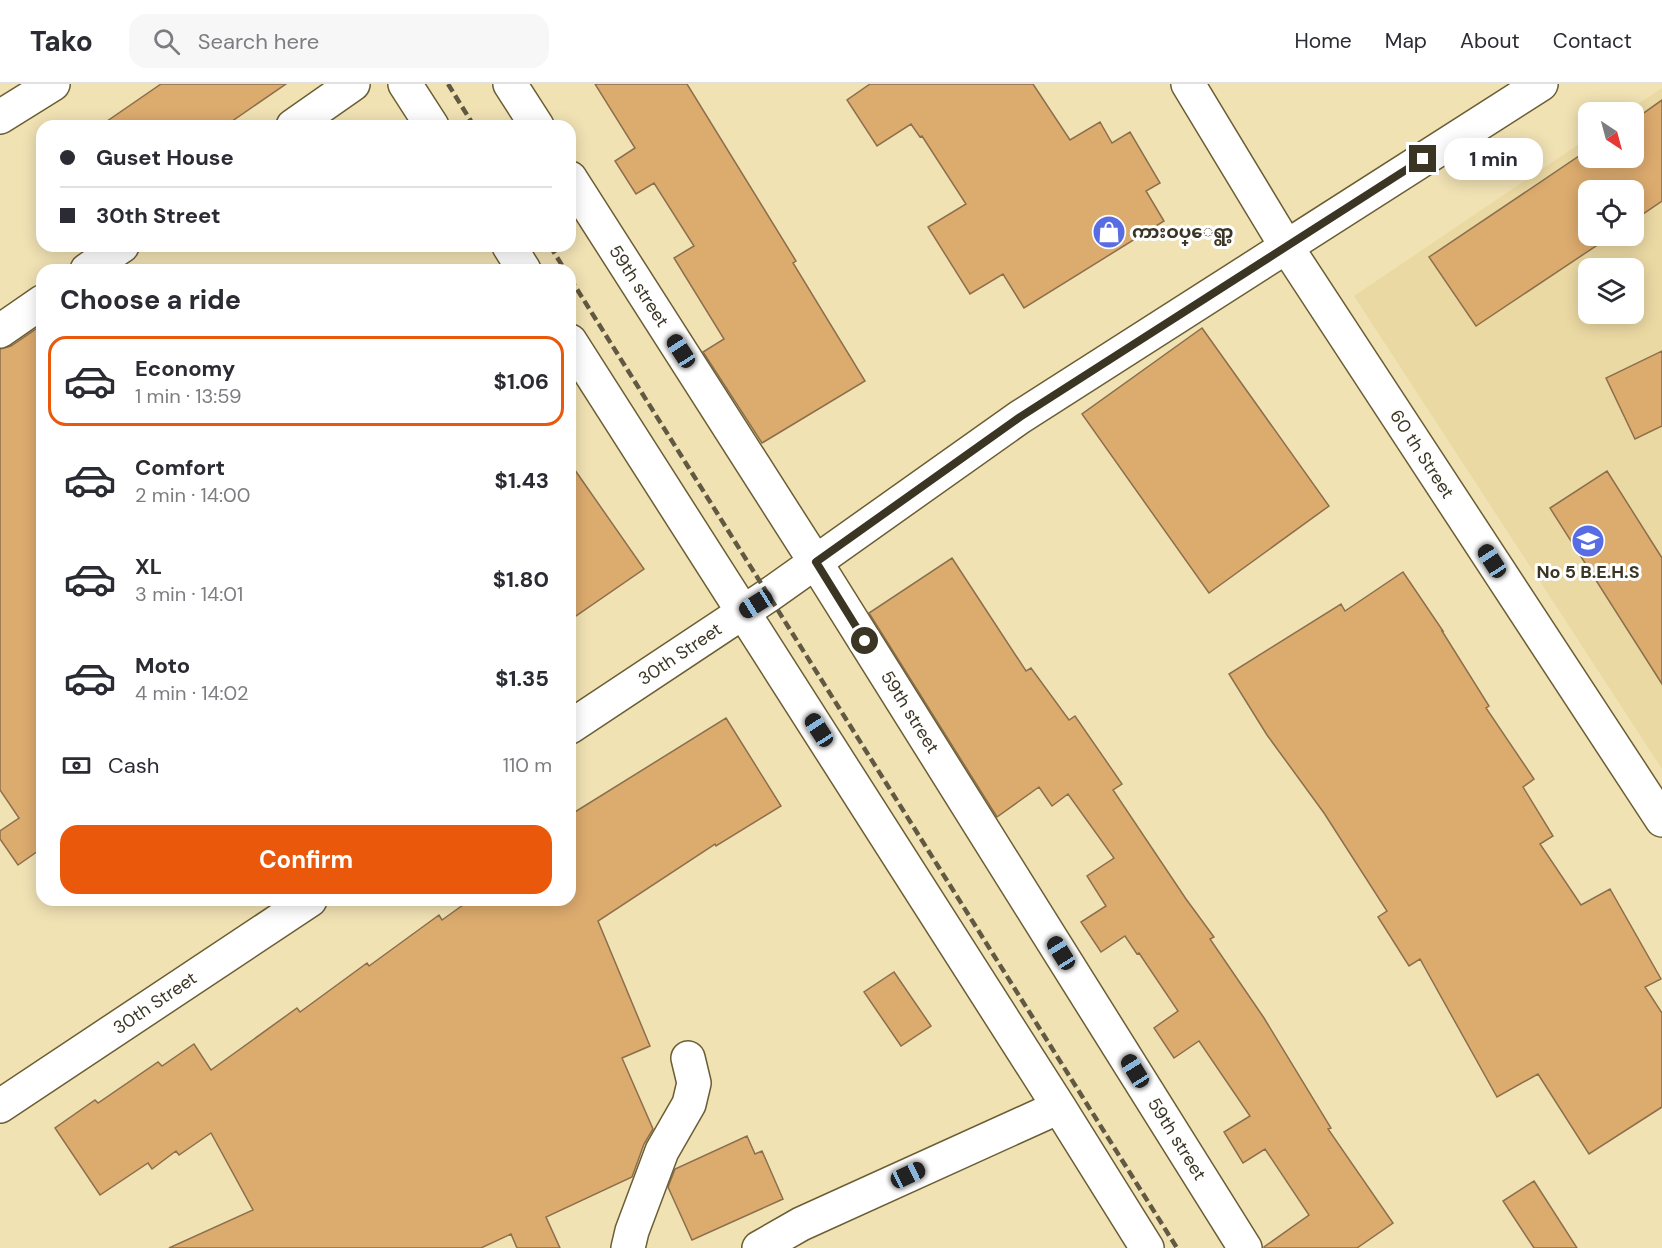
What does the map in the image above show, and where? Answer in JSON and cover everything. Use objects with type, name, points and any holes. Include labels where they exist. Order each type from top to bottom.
[{"type":"street","points":[[0,117],[53,84]]},
{"type":"street","points":[[302,120],[353,84]]},
{"type":"street","points":[[405,84],[428,120]]},
{"type":"street","points":[[510,84],[533,120]]},
{"type":"street","name":"60 th Street","points":[[1188,84],[1286,246],[1662,820]]},
{"type":"street","name":"30th Street","points":[[576,723],[770,595],[1020,417],[1541,84]]},
{"type":"street","name":"59th street","points":[[576,187],[816,562],[1245,1248]]},
{"type":"street","points":[[0,331],[36,306]]},
{"type":"street","points":[[576,350],[1147,1248]]},
{"type":"street","name":"30th Street","points":[[0,1106],[301,906]]},
{"type":"street","points":[[628,1248],[632,1231],[662,1151],[689,1104],[694,1083],[688,1058]]},
{"type":"street","points":[[759,1248],[801,1224],[1059,1107]]},
{"type":"shaded area","name":"No 5 B.E.H.S","points":[[1662,88],[1662,769],[1354,296],[1578,145],[1578,168],[1644,168],[1644,102],[1641,102]]},
{"type":"building","points":[[161,84],[286,84],[234,120],[109,120]]},
{"type":"building","points":[[595,84],[687,84],[796,261],[793,263],[865,381],[762,443],[703,352],[724,339],[674,258],[694,246],[654,183],[636,194],[615,161],[635,148]]},
{"type":"building","points":[[870,84],[1033,84],[1070,140],[1100,122],[1112,143],[1130,132],[1160,183],[1146,191],[1164,221],[1024,308],[1003,274],[970,294],[928,227],[966,204],[922,136],[920,137],[911,124],[877,146],[847,100]]},
{"type":"building","points":[[1662,100],[1662,201],[1644,213],[1644,180],[1578,180],[1578,246],[1596,246],[1476,326],[1429,257],[1578,157],[1578,168],[1644,168],[1644,113]]},
{"type":"building","points":[[1202,328],[1329,506],[1209,593],[1082,414]]},
{"type":"building","points":[[36,329],[36,852],[18,865],[0,839],[0,831],[19,818],[0,790],[0,349],[11,346]]},
{"type":"building","points":[[1662,351],[1662,426],[1635,439],[1606,378]]},
{"type":"building","points":[[1607,471],[1662,558],[1662,684],[1550,508]]},
{"type":"building","points":[[576,472],[644,569],[576,616]]},
{"type":"building","points":[[952,558],[1026,671],[1031,668],[1069,720],[1075,716],[1122,784],[1113,790],[1214,937],[1210,939],[1264,1018],[1331,1128],[1328,1129],[1393,1223],[1357,1248],[1264,1248],[1309,1215],[1265,1149],[1243,1163],[1224,1132],[1250,1116],[1199,1041],[1174,1058],[1154,1028],[1178,1011],[1139,953],[1137,954],[1125,936],[1101,952],[1081,922],[1106,906],[1087,876],[1114,858],[1068,794],[1052,806],[1039,787],[997,817],[869,613]]},
{"type":"building","points":[[1403,572],[1489,706],[1486,708],[1534,779],[1523,787],[1553,836],[1540,844],[1581,905],[1610,889],[1661,979],[1645,987],[1662,1013],[1662,1107],[1589,1154],[1538,1074],[1497,1097],[1420,959],[1409,966],[1378,917],[1387,911],[1324,813],[1267,735],[1229,674],[1341,604],[1345,611]]},
{"type":"building","points":[[726,718],[781,806],[716,846],[715,844],[598,921],[650,1046],[622,1058],[653,1129],[644,1144],[632,1177],[546,1217],[560,1248],[517,1248],[511,1234],[481,1248],[169,1248],[253,1210],[211,1133],[179,1155],[176,1151],[152,1169],[148,1163],[100,1195],[55,1128],[95,1100],[98,1103],[158,1062],[162,1066],[194,1044],[211,1070],[297,1008],[300,1012],[367,963],[369,966],[439,915],[442,920],[462,906],[576,906],[576,811]]},
{"type":"building","points":[[894,972],[931,1026],[901,1046],[864,992]]},
{"type":"building","points":[[747,1136],[755,1154],[762,1151],[783,1199],[692,1240],[668,1187],[675,1169]]},
{"type":"building","points":[[1534,1181],[1577,1248],[1534,1248],[1503,1201]]},
{"type":"railway","points":[[448,84],[470,120]]},
{"type":"railway","points":[[554,252],[561,264]]},
{"type":"railway","points":[[576,288],[1177,1248]]},
{"type":"place","name":"ကားဝပ္ေရွာ့","points":[[1109,232]]},
{"type":"place","name":"No 5 B.E.H.S","points":[[1588,541]]},
{"type":"route","points":[[865,641],[816,562],[1020,417],[1423,159]]}]
